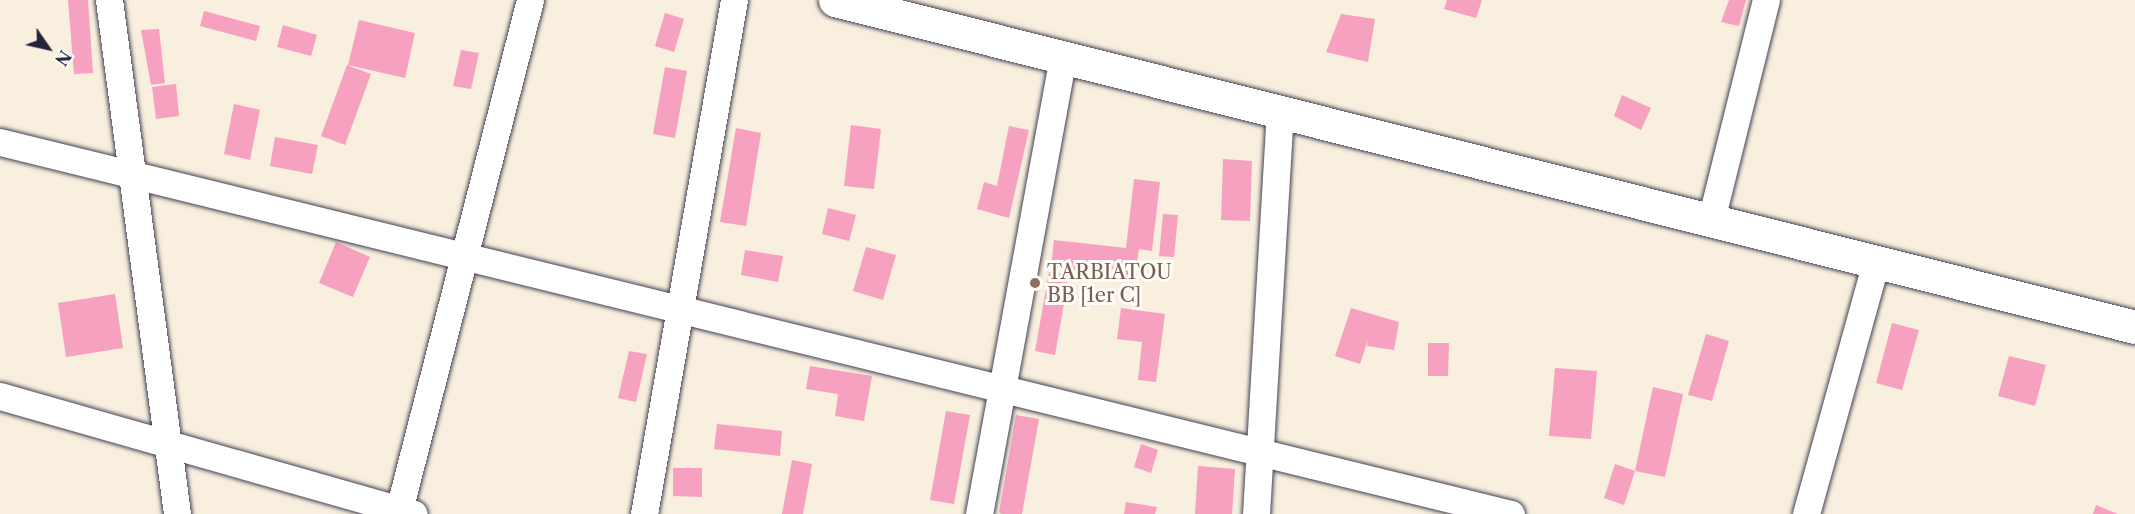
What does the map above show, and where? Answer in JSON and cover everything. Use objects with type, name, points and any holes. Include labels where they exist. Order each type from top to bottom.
[{"type":"street","points":[[109,0],[177,514]]},
{"type":"street","points":[[0,396],[167,442],[404,512],[464,255],[530,0]]},
{"type":"street","points":[[644,514],[734,0]]},
{"type":"street","points":[[835,0],[907,9],[1063,57],[2135,327]]},
{"type":"street","points":[[1711,220],[1766,0]]},
{"type":"street","points":[[979,514],[1063,57]]},
{"type":"street","points":[[1256,514],[1280,112]]},
{"type":"street","points":[[0,142],[132,172],[1511,514]]},
{"type":"street","points":[[1806,514],[1876,262]]},
{"type":"building","points":[[68,0],[88,0],[93,73],[74,74]]},
{"type":"building","points":[[1447,0],[1482,0],[1476,18],[1444,9]]},
{"type":"building","points":[[1729,0],[1746,0],[1739,26],[1721,22]]},
{"type":"building","points":[[204,11],[260,26],[256,41],[200,26]]},
{"type":"building","points":[[665,13],[684,19],[674,52],[655,46]]},
{"type":"building","points":[[1341,14],[1375,19],[1368,62],[1326,52]]},
{"type":"building","points":[[359,20],[415,33],[405,78],[348,65]]},
{"type":"building","points":[[283,25],[317,35],[311,56],[277,47]]},
{"type":"building","points":[[159,29],[165,83],[151,85],[141,30]]},
{"type":"building","points":[[461,50],[479,53],[471,89],[453,86]]},
{"type":"building","points":[[347,65],[371,74],[345,145],[321,136]]},
{"type":"building","points":[[665,67],[687,71],[675,138],[653,134]]},
{"type":"building","points":[[176,84],[179,116],[156,119],[152,87]]},
{"type":"building","points":[[1622,95],[1651,108],[1641,130],[1614,116]]},
{"type":"building","points":[[234,104],[260,110],[250,160],[224,154]]},
{"type":"building","points":[[851,125],[881,129],[874,189],[844,186]]},
{"type":"building","points":[[1009,126],[1029,130],[1009,218],[977,209],[984,182],[997,186]]},
{"type":"building","points":[[736,128],[761,133],[746,226],[720,222]]},
{"type":"building","points":[[275,137],[318,145],[312,174],[270,166]]},
{"type":"building","points":[[1223,159],[1252,161],[1250,221],[1221,220]]},
{"type":"building","points":[[1134,179],[1160,182],[1152,251],[1139,249],[1135,277],[1051,268],[1054,240],[1126,248]]},
{"type":"building","points":[[828,208],[856,215],[849,241],[822,234]]},
{"type":"building","points":[[1163,214],[1178,215],[1174,257],[1159,256]]},
{"type":"building","points":[[336,242],[370,257],[353,297],[319,283]]},
{"type":"building","points":[[866,247],[896,255],[883,300],[853,291]]},
{"type":"building","points":[[745,250],[783,256],[778,282],[741,275]]},
{"type":"building","points":[[1049,272],[1069,275],[1055,355],[1035,351]]},
{"type":"building","points":[[115,294],[123,348],[66,357],[58,303]]},
{"type":"building","points":[[1121,308],[1165,314],[1156,382],[1138,380],[1142,342],[1117,339]]},
{"type":"building","points":[[1351,308],[1399,322],[1394,350],[1367,346],[1368,340],[1360,364],[1335,356]]},
{"type":"building","points":[[1892,323],[1919,330],[1902,390],[1876,383]]},
{"type":"building","points":[[1706,334],[1729,341],[1712,401],[1688,395]]},
{"type":"building","points":[[1428,343],[1449,343],[1448,376],[1428,376]]},
{"type":"building","points":[[629,351],[647,354],[636,402],[618,398]]},
{"type":"building","points":[[2009,356],[2046,365],[2035,406],[1998,396]]},
{"type":"building","points":[[810,366],[872,376],[864,421],[835,416],[838,394],[806,389]]},
{"type":"building","points":[[1555,368],[1597,371],[1591,439],[1549,436]]},
{"type":"building","points":[[1653,387],[1683,394],[1665,477],[1635,471]]},
{"type":"building","points":[[946,411],[970,415],[954,504],[930,500]]},
{"type":"building","points":[[1016,415],[1039,419],[1022,514],[1003,514],[999,513]]},
{"type":"building","points":[[717,424],[782,431],[780,456],[714,449]]},
{"type":"building","points":[[1141,444],[1158,450],[1151,473],[1134,467]]},
{"type":"building","points":[[792,460],[812,464],[803,514],[782,514]]},
{"type":"building","points":[[1615,464],[1635,471],[1624,505],[1604,498]]},
{"type":"building","points":[[1198,466],[1235,469],[1232,514],[1195,514]]},
{"type":"building","points":[[673,468],[702,468],[702,497],[673,496]]},
{"type":"building","points":[[1126,502],[1157,507],[1155,514],[1124,514]]},
{"type":"building","points":[[2096,505],[2118,514],[2093,514]]},
{"type":"place","name":"TARBIATOU BB [1er C]","points":[[1035,283]]}]
